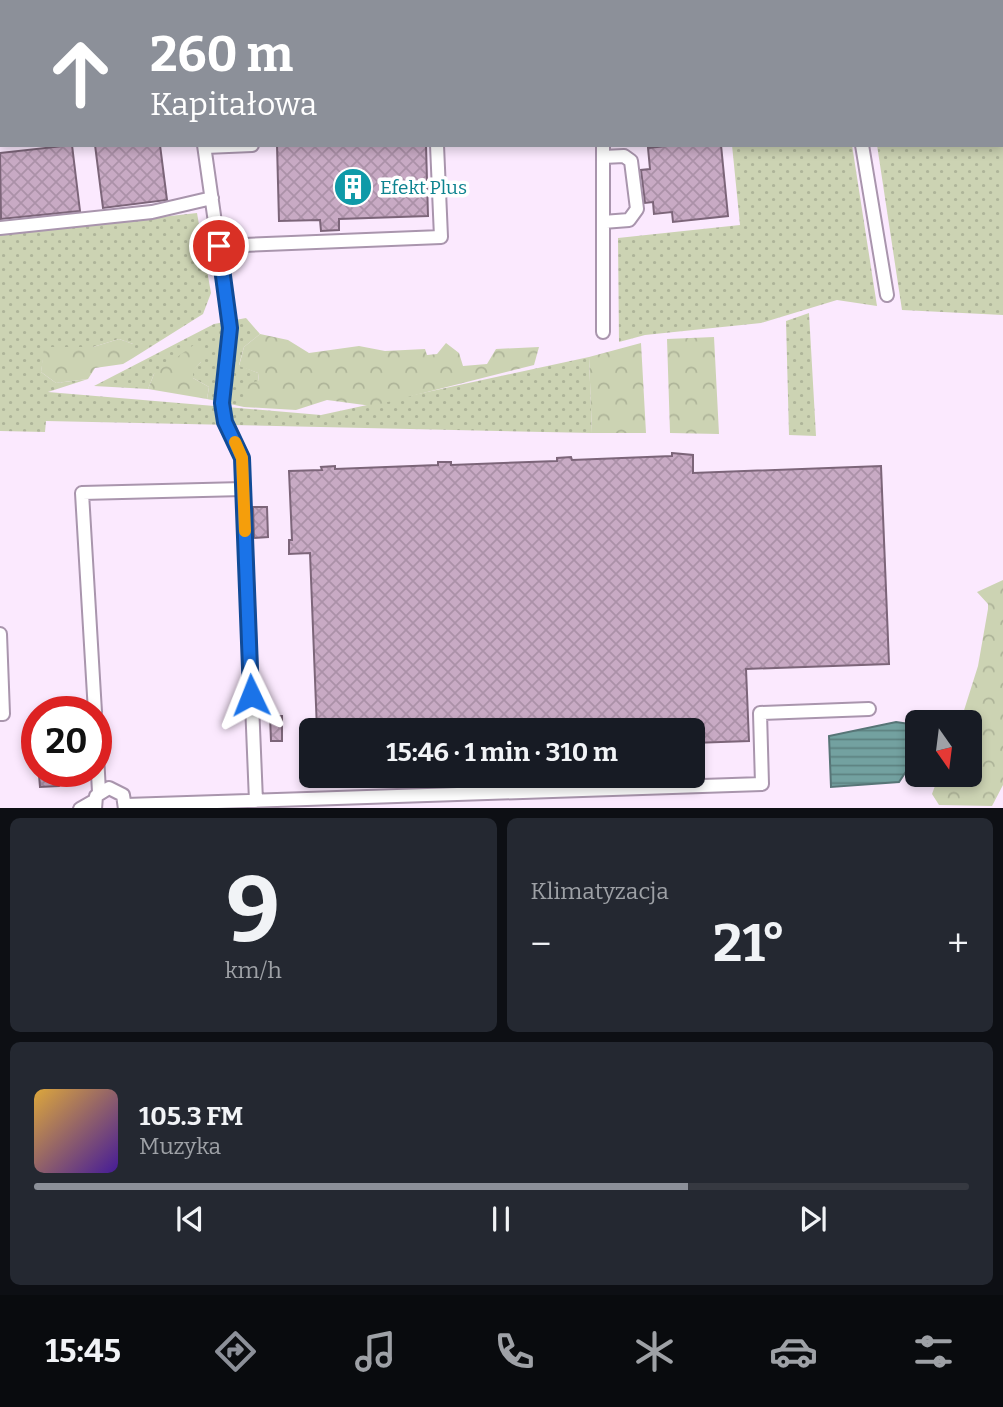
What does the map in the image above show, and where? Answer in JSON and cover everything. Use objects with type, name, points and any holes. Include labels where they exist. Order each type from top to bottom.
[{"type":"street","points":[[204,147],[229,320],[230,338],[222,403],[225,422],[242,458],[256,802]]},
{"type":"street","points":[[219,246],[441,237],[437,147]]},
{"type":"street","points":[[862,147],[887,295]]},
{"type":"street","points":[[603,222],[629,220],[637,209],[631,161],[624,156],[603,151],[603,222],[603,332]]},
{"type":"street","points":[[0,228],[152,212],[212,198]]},
{"type":"street","points":[[94,696],[82,493],[243,489]]},
{"type":"street","points":[[0,634],[3,714],[0,714]]},
{"type":"street","points":[[80,808],[114,789],[123,795],[125,807],[762,784],[760,713],[869,709]]},
{"type":"green space","points":[[732,147],[852,147],[877,306],[837,300],[761,323],[645,335],[619,342],[618,238],[740,225]]},
{"type":"green space","points":[[877,147],[1003,147],[1003,315],[902,310]]},
{"type":"green space","points":[[197,213],[211,293],[203,314],[133,358],[133,344],[119,339],[93,347],[45,347],[41,372],[56,383],[88,379],[48,392],[321,415],[589,357],[592,433],[46,421],[45,432],[0,431],[0,235]]},
{"type":"green space","points":[[809,313],[816,436],[789,435],[786,321]]},
{"type":"green space","points":[[246,318],[260,334],[244,347],[239,365],[258,373],[259,382],[244,384],[244,407],[207,399],[209,387],[193,378],[192,371],[201,362],[154,374],[148,389],[94,386],[214,324]]},
{"type":"green space","points":[[260,334],[288,340],[309,353],[359,346],[385,351],[425,349],[427,355],[437,354],[446,343],[459,353],[463,366],[487,364],[496,349],[539,347],[534,365],[372,406],[327,400],[296,410],[244,407],[244,383],[259,381],[258,373],[239,366],[244,347]]},
{"type":"green space","points":[[714,337],[719,434],[670,433],[667,339]]},
{"type":"green space","points":[[119,339],[133,344],[133,358],[123,364],[95,368],[88,379],[56,383],[41,372],[44,347],[93,347]]},
{"type":"green space","points":[[641,343],[646,433],[592,433],[589,357]]},
{"type":"green space","points":[[195,344],[204,348],[201,362],[193,371],[193,378],[209,387],[207,399],[148,389],[154,374]]},
{"type":"green space","points":[[1003,580],[1003,785],[992,806],[939,805],[932,794],[934,788],[982,788],[982,710],[964,710],[978,666],[988,609],[988,604],[977,592]]},
{"type":"shaded area","points":[[896,722],[905,723],[905,773],[899,782],[831,787],[829,736]]},
{"type":"building","points":[[72,147],[80,211],[1,219],[0,153]]},
{"type":"building","points":[[95,147],[160,147],[167,200],[103,208]]},
{"type":"building","name":"Efekt Plus","points":[[277,147],[426,147],[428,216],[339,219],[339,230],[321,231],[320,220],[279,221]]},
{"type":"building","points":[[721,147],[728,216],[673,222],[672,212],[654,214],[653,202],[645,203],[641,170],[650,169],[648,148]]},
{"type":"building","points":[[672,453],[693,455],[693,473],[881,466],[889,664],[746,669],[749,741],[705,743],[705,718],[317,718],[310,553],[289,554],[289,540],[292,540],[289,471],[322,470],[321,467],[335,466],[335,469],[438,465],[438,462],[451,462],[451,465],[557,461],[557,458],[571,457],[572,460],[672,456]]},
{"type":"building","points":[[253,507],[267,507],[268,537],[254,538]]},
{"type":"building","points":[[270,716],[282,716],[282,741],[271,741]]},
{"type":"slow traffic","points":[[235,442],[242,458],[245,531]]},
{"type":"place","name":"Efekt Plus","points":[[353,187]]},
{"type":"route","points":[[219,246],[230,328],[222,403],[225,422],[242,458],[251,695]]}]
